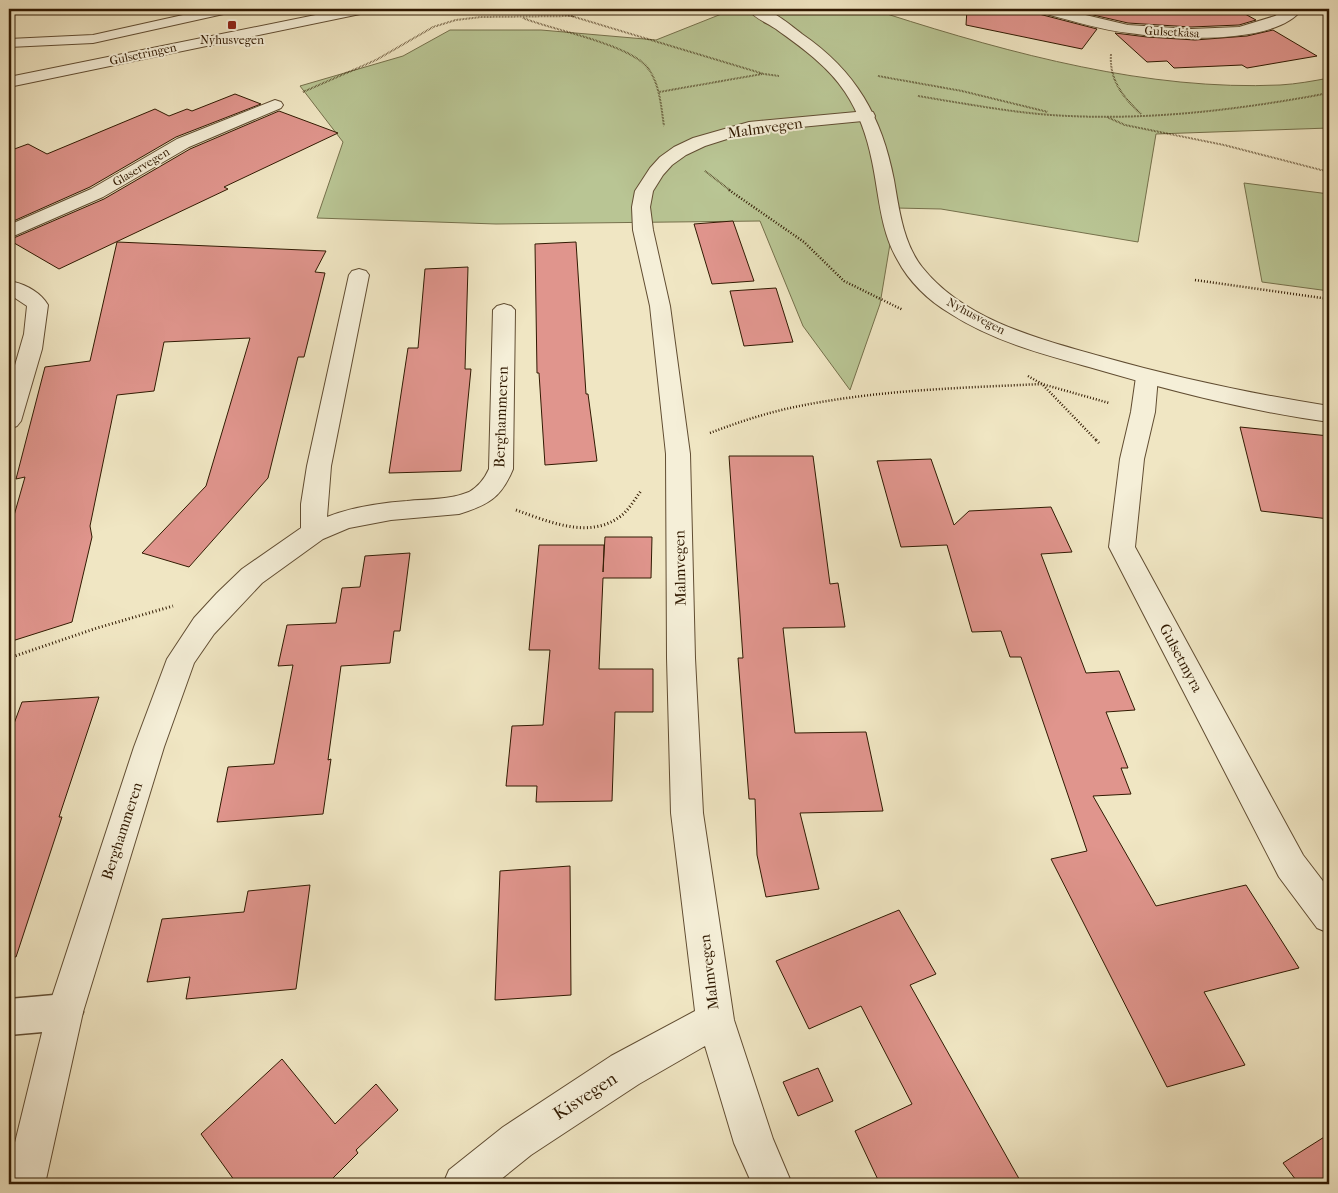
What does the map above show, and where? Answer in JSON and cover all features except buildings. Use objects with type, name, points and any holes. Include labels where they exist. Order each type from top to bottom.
[{"type":"street","points":[[9,43],[93,39],[228,9]]},
{"type":"street","name":"Gulsetringen","points":[[9,82],[365,9]]},
{"type":"street","name":"Nyhusvegen","points":[[755,9],[808,45],[840,72],[852,88],[876,134],[895,228],[902,251],[933,292],[958,310],[989,326],[1068,354],[1147,377],[1329,414]]},
{"type":"street","name":"Gulsetkåsa","points":[[1045,9],[1126,29],[1171,33],[1234,32],[1279,20],[1295,9]]},
{"type":"street","name":"Glaservegen","points":[[9,232],[97,193],[184,143],[275,105]]},
{"type":"street","name":"Malmvegen","points":[[772,1184],[754,1142],[715,1020],[687,813],[678,454],[660,306],[643,230],[641,207],[644,191],[648,183],[666,161],[680,151],[722,134],[768,125],[868,116]]},
{"type":"street","points":[[314,532],[314,504],[319,466],[359,275]]},
{"type":"street","points":[[9,421],[28,360],[38,317],[38,305],[31,298],[11,287]]},
{"type":"street","name":"Berghammeren","points":[[25,1184],[65,1012],[149,747],[181,659],[204,626],[252,576],[314,532],[355,518],[392,511],[460,505],[480,497],[495,483],[501,469],[504,310]]},
{"type":"street","name":"Gulsetmyra","points":[[1147,377],[1143,412],[1132,459],[1122,547],[1291,866],[1329,916]]},
{"type":"street","name":"Kisvegen","points":[[463,1184],[517,1141],[625,1070],[715,1020]]},
{"type":"lane","points":[[9,1016],[65,1012]]},
{"type":"path","points":[[548,9],[764,74],[779,76]]},
{"type":"path","points":[[572,16],[575,9]]},
{"type":"path","points":[[275,105],[376,60],[433,27],[456,20],[481,17],[572,16]]},
{"type":"path","points":[[522,17],[540,26],[622,50],[647,66],[659,92],[665,130]]},
{"type":"path","points":[[1126,29],[1110,54],[1109,63],[1116,86],[1127,102],[1141,115]]},
{"type":"path","points":[[840,72],[861,73],[920,82],[1061,115]]},
{"type":"path","points":[[659,92],[764,74]]},
{"type":"path","points":[[918,96],[1020,112],[1104,116],[1141,115],[1261,104],[1329,93]]},
{"type":"path","points":[[1104,116],[1125,124],[1224,145],[1329,172]]},
{"type":"path","points":[[1195,280],[1329,299]]},
{"type":"path","points":[[480,497],[550,522],[573,527],[593,527],[610,523],[619,517],[678,454],[710,433],[737,422],[776,411],[827,401],[925,391],[1042,384],[1109,453],[1132,459]]},
{"type":"path","points":[[9,658],[97,628],[190,601],[227,600]]},
{"type":"green space","points":[[734,9],[878,9],[887,14],[934,29],[1032,56],[1131,76],[1181,82],[1280,85],[1329,78],[1329,128],[1156,134],[1138,242],[941,209],[896,208],[880,304],[850,390],[803,326],[760,221],[496,224],[317,218],[343,142],[300,86],[403,56],[450,30],[541,30],[656,40]]},
{"type":"green space","points":[[1244,183],[1329,194],[1329,291],[1262,282]]},
{"type":"place","name":"Nyhusvegen","points":[[232,25]]}]
